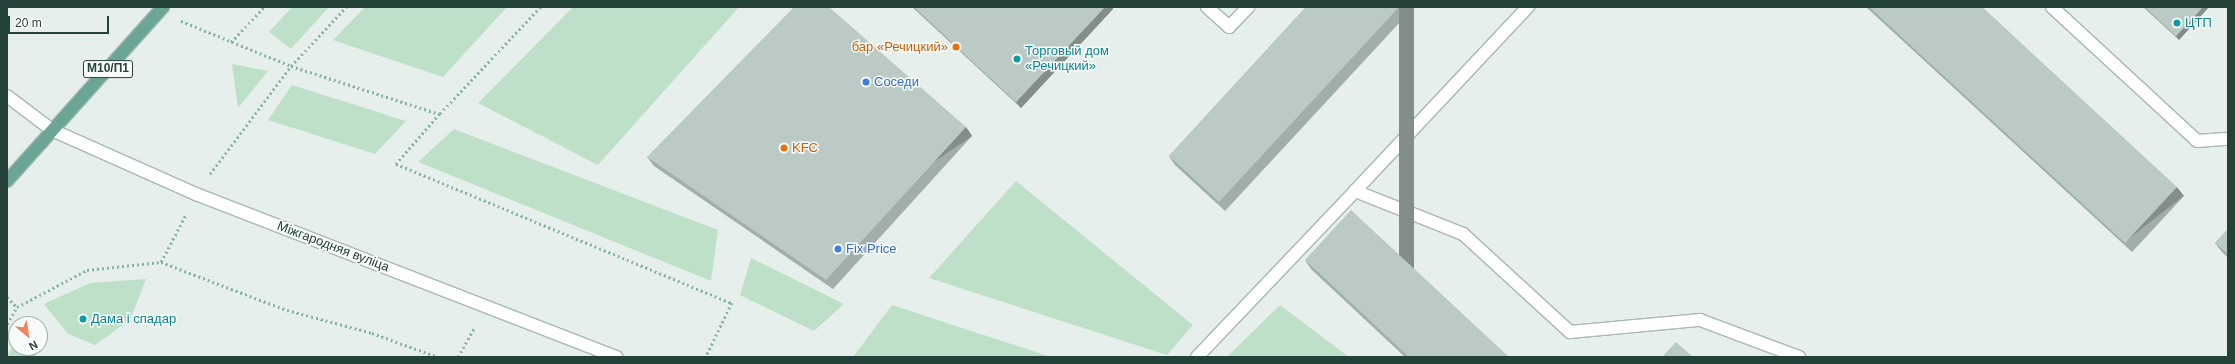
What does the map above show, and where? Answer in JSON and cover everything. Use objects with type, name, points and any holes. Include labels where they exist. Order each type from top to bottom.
[{"type":"main road","points":[[1207,7],[1229,27],[1248,7]]},
{"type":"main road","points":[[1197,357],[1528,7]]},
{"type":"main road","points":[[2052,7],[2197,141],[2228,139]]},
{"type":"main road","name":"М10/П1","points":[[7,181],[161,9]]},
{"type":"main road","name":"Міжгародняя вуліца","points":[[7,96],[52,130],[196,194],[617,357]]},
{"type":"main road","points":[[1355,191],[1463,234],[1570,332],[1700,320],[1799,357]]},
{"type":"path","points":[[231,42],[264,7]]},
{"type":"path","points":[[161,262],[196,194],[291,66],[346,7]]},
{"type":"path","points":[[541,7],[440,114],[396,164],[732,303],[706,357]]},
{"type":"path","points":[[161,9],[231,42],[291,66],[440,114]]},
{"type":"path","points":[[7,324],[17,307],[87,270],[161,262],[287,310],[372,332],[438,357]]},
{"type":"path","points":[[7,297],[17,307]]},
{"type":"path","points":[[458,357],[487,307]]},
{"type":"green space","points":[[292,7],[329,7],[291,49],[269,32]]},
{"type":"green space","points":[[365,7],[507,7],[443,77],[333,40]]},
{"type":"green space","points":[[573,7],[739,7],[598,165],[478,103]]},
{"type":"green space","points":[[232,64],[268,71],[238,108]]},
{"type":"green space","points":[[292,85],[406,121],[375,154],[268,120]]},
{"type":"green space","points":[[454,129],[718,230],[711,281],[418,162]]},
{"type":"green space","points":[[1016,181],[1193,325],[1167,355],[929,278]]},
{"type":"green space","points":[[751,258],[844,304],[814,331],[740,295]]},
{"type":"green space","points":[[146,279],[130,320],[95,345],[68,334],[44,304],[90,283]]},
{"type":"green space","points":[[892,305],[1051,357],[853,357]]},
{"type":"green space","points":[[1280,305],[1349,357],[1227,357]]},
{"type":"green space","points":[[8,355],[37,357],[7,357]]},
{"type":"building","points":[[794,7],[829,7],[966,127],[826,280],[647,157]]},
{"type":"building","name":"Торговый дом «Речицкий»","points":[[914,7],[1105,7],[1016,102]]},
{"type":"building","points":[[1306,7],[1399,7],[1219,202],[1169,156]]},
{"type":"building","points":[[1869,7],[1982,7],[2177,187],[2125,243]]},
{"type":"building","name":"ЦТП","points":[[2145,7],[2203,7],[2176,36]]},
{"type":"building","points":[[1351,210],[1509,357],[1409,357],[1305,260]]},
{"type":"building","points":[[2228,229],[2228,254],[2215,243]]},
{"type":"building","points":[[1676,342],[1693,357],[1662,357]]},
{"type":"place","name":"ЦТП","points":[[2177,23]]},
{"type":"place","name":"бар «Речицкий»","points":[[956,47]]},
{"type":"place","name":"Торговый дом «Речицкий»","points":[[1017,59]]},
{"type":"place","name":"Соседи","points":[[866,82]]},
{"type":"place","name":"KFC","points":[[784,148]]},
{"type":"place","name":"Fix Price","points":[[838,249]]},
{"type":"place","name":"Дама і спадар","points":[[83,319]]}]
